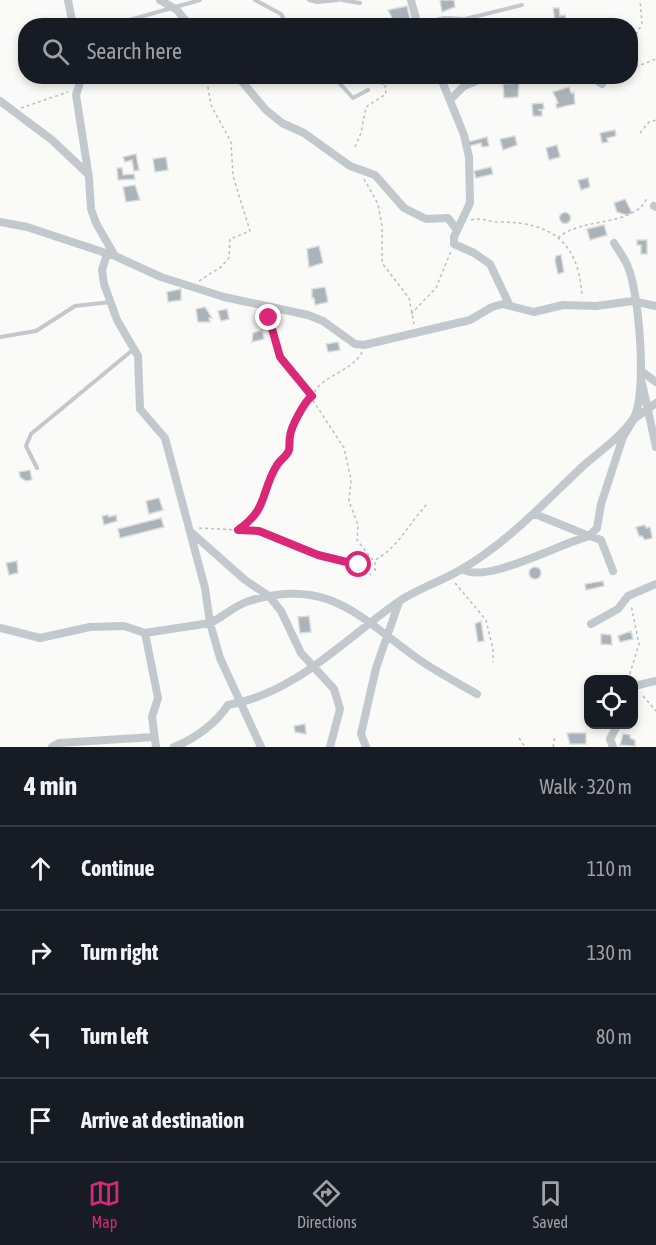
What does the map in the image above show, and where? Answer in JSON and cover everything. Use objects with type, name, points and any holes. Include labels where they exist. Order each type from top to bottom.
[{"type":"street","points":[[68,0],[71,18]]},
{"type":"street","points":[[160,0],[182,18]]},
{"type":"street","points":[[411,0],[416,18]]},
{"type":"street","points":[[79,84],[76,95],[92,216],[111,255],[103,278],[117,320],[136,348],[141,381],[138,401],[140,409],[163,433],[191,530],[205,588],[210,623],[220,658],[261,747]]},
{"type":"street","points":[[244,84],[266,110],[282,123],[304,133],[360,170],[377,177],[404,208],[426,219],[448,218],[459,226]]},
{"type":"street","points":[[443,84],[464,135],[469,157],[471,197],[454,237],[455,245],[474,253],[490,264],[509,304]]},
{"type":"street","points":[[450,100],[469,84]]},
{"type":"street","points":[[0,101],[15,110],[52,140],[88,174]]},
{"type":"street","points":[[0,222],[27,227],[111,255],[161,277],[268,308],[316,318],[355,344],[364,345],[470,321],[492,307],[509,304],[534,312],[563,305],[637,302],[656,306]]},
{"type":"street","points":[[615,243],[629,268],[637,302],[641,375],[656,447]]},
{"type":"street","points":[[641,375],[656,382]]},
{"type":"street","points":[[462,569],[478,574],[522,562],[588,536],[597,528],[601,504],[620,448],[634,418],[641,375]]},
{"type":"street","points":[[174,747],[184,743],[220,717],[228,705],[241,703],[281,686],[315,668],[371,621],[399,602],[462,569],[535,514],[634,418],[656,403]]},
{"type":"street","points":[[535,514],[601,540],[614,571]]},
{"type":"street","points":[[191,530],[245,580],[269,596],[282,611],[301,653],[334,689],[340,710],[330,747]]},
{"type":"street","points":[[591,624],[618,609],[628,596],[656,584]]},
{"type":"street","points":[[0,628],[40,638],[90,627],[124,626],[145,633],[210,623],[225,617],[232,608],[269,596],[304,592],[332,600],[371,621],[422,661],[477,694]]},
{"type":"street","points":[[366,747],[361,734],[376,668],[399,602]]},
{"type":"street","points":[[145,633],[158,698],[152,717],[156,747]]},
{"type":"street","points":[[638,685],[656,681]]},
{"type":"street","points":[[613,747],[610,739],[615,729]]},
{"type":"street","points":[[52,747],[59,743],[153,737]]},
{"type":"lane","points":[[139,18],[200,0]]},
{"type":"lane","points":[[255,0],[280,14],[283,18]]},
{"type":"lane","points":[[309,0],[317,2],[340,0],[360,3]]},
{"type":"lane","points":[[469,18],[522,5]]},
{"type":"lane","points":[[340,84],[353,98],[368,90]]},
{"type":"lane","points":[[0,338],[36,331],[75,306],[112,302]]},
{"type":"lane","points":[[37,468],[26,446],[31,434],[136,348]]},
{"type":"path","points":[[638,31],[642,24],[640,0]]},
{"type":"path","points":[[638,66],[656,59]]},
{"type":"path","points":[[191,286],[229,258],[230,239],[250,231],[234,176],[231,142],[211,105],[207,84]]},
{"type":"path","points":[[355,147],[361,133],[366,107],[386,94],[385,86],[382,84]]},
{"type":"path","points":[[15,110],[77,88]]},
{"type":"path","points":[[640,133],[649,122],[656,120]]},
{"type":"path","points":[[360,170],[378,204],[382,226],[382,263],[399,288],[406,292],[417,332]]},
{"type":"path","points":[[558,238],[570,230],[636,212],[647,198]]},
{"type":"path","points":[[459,226],[480,218],[497,222],[517,222],[558,238],[574,255],[580,276],[582,306]]},
{"type":"path","points":[[411,314],[436,288],[449,253],[455,245]]},
{"type":"path","points":[[268,308],[269,321],[280,357],[312,396],[314,404],[344,448],[351,479],[349,501],[358,525],[357,540],[375,563],[375,571]]},
{"type":"path","points":[[238,530],[254,518],[263,504],[269,482],[278,463],[288,452],[290,434],[304,404],[326,381],[354,363],[364,345]]},
{"type":"path","points":[[375,563],[395,546],[408,525],[427,504]]},
{"type":"path","points":[[191,530],[259,531],[318,555],[359,565],[371,575]]},
{"type":"path","points":[[453,573],[457,587],[486,620],[494,652],[493,662]]},
{"type":"path","points":[[628,596],[636,620],[639,644],[630,675]]},
{"type":"path","points":[[638,696],[656,711]]},
{"type":"path","points":[[553,747],[555,736]]},
{"type":"path","points":[[519,738],[525,747]]},
{"type":"building","points":[[440,0],[454,0],[455,7],[442,12]]},
{"type":"building","points":[[407,6],[410,18],[392,18],[388,10]]},
{"type":"building","points":[[553,8],[559,8],[560,16],[565,15],[566,18],[555,18]]},
{"type":"building","points":[[503,84],[519,84],[518,97],[504,98]]},
{"type":"building","points":[[569,87],[571,93],[574,92],[575,104],[557,108],[558,103],[553,92]]},
{"type":"building","points":[[543,103],[544,109],[538,110],[542,111],[542,116],[533,116],[532,104]]},
{"type":"building","points":[[615,130],[616,136],[607,138],[608,142],[602,143],[600,133]]},
{"type":"building","points":[[515,136],[517,145],[503,150],[500,139]]},
{"type":"building","points":[[487,137],[489,146],[482,147],[481,143],[469,146],[468,142]]},
{"type":"building","points":[[557,145],[560,157],[549,160],[546,148]]},
{"type":"building","points":[[136,154],[139,170],[134,171],[132,160],[125,162],[123,157]]},
{"type":"building","points":[[166,157],[168,170],[155,172],[153,159]]},
{"type":"building","points":[[491,167],[493,174],[476,178],[474,171]]},
{"type":"building","points":[[117,168],[122,168],[123,175],[134,174],[135,179],[118,180]]},
{"type":"building","points":[[588,178],[590,187],[581,190],[578,180]]},
{"type":"building","points":[[135,185],[140,200],[126,202],[123,187]]},
{"type":"building","points":[[625,199],[632,213],[626,215],[617,212],[614,203]]},
{"type":"building","points":[[565,212],[571,218],[565,224],[559,218]]},
{"type":"building","points":[[604,225],[607,235],[590,240],[587,229]]},
{"type":"building","points":[[637,240],[647,240],[647,254],[641,254],[641,245],[637,245]]},
{"type":"building","points":[[319,246],[323,263],[309,267],[307,249]]},
{"type":"building","points":[[561,255],[564,272],[558,274],[555,261],[556,256]]},
{"type":"building","points":[[325,287],[328,302],[315,305],[312,289]]},
{"type":"building","points":[[181,289],[181,300],[168,302],[167,292]]},
{"type":"building","points":[[205,307],[212,318],[209,318],[210,322],[198,322],[196,309]]},
{"type":"building","points":[[227,309],[229,319],[221,321],[218,311]]},
{"type":"building","points":[[262,330],[264,339],[252,342],[253,333]]},
{"type":"building","points":[[338,342],[340,350],[328,352],[326,344]]},
{"type":"building","points":[[30,470],[32,480],[26,481],[20,477],[19,472]]},
{"type":"building","points":[[159,498],[163,510],[149,514],[146,501]]},
{"type":"building","points":[[108,515],[109,517],[116,515],[117,521],[104,525],[102,516]]},
{"type":"building","points":[[161,518],[164,527],[120,538],[118,529]]},
{"type":"building","points":[[645,525],[646,528],[650,527],[652,538],[645,540],[639,536],[636,527]]},
{"type":"building","points":[[17,561],[18,573],[9,575],[6,563]]},
{"type":"building","points":[[537,567],[541,573],[537,579],[533,579],[529,571]]},
{"type":"building","points":[[603,581],[604,586],[586,590],[585,584]]},
{"type":"building","points":[[309,616],[311,632],[300,633],[298,617]]},
{"type":"building","points":[[481,621],[484,641],[478,642],[475,624]]},
{"type":"building","points":[[631,631],[633,639],[620,642],[618,636]]},
{"type":"building","points":[[601,634],[611,635],[612,645],[601,644]]},
{"type":"building","points":[[305,724],[306,734],[295,732],[294,726]]},
{"type":"building","points":[[567,733],[586,733],[586,744],[570,744]]},
{"type":"building","points":[[623,734],[630,735],[630,738],[635,740],[635,746],[620,745]]},
{"type":"route","points":[[269,318],[280,357],[312,396],[304,404],[297,418],[296,426],[290,434],[290,448],[278,463],[271,477],[263,504],[254,518],[238,530],[259,531],[306,551],[336,558],[351,565],[359,565]]}]
